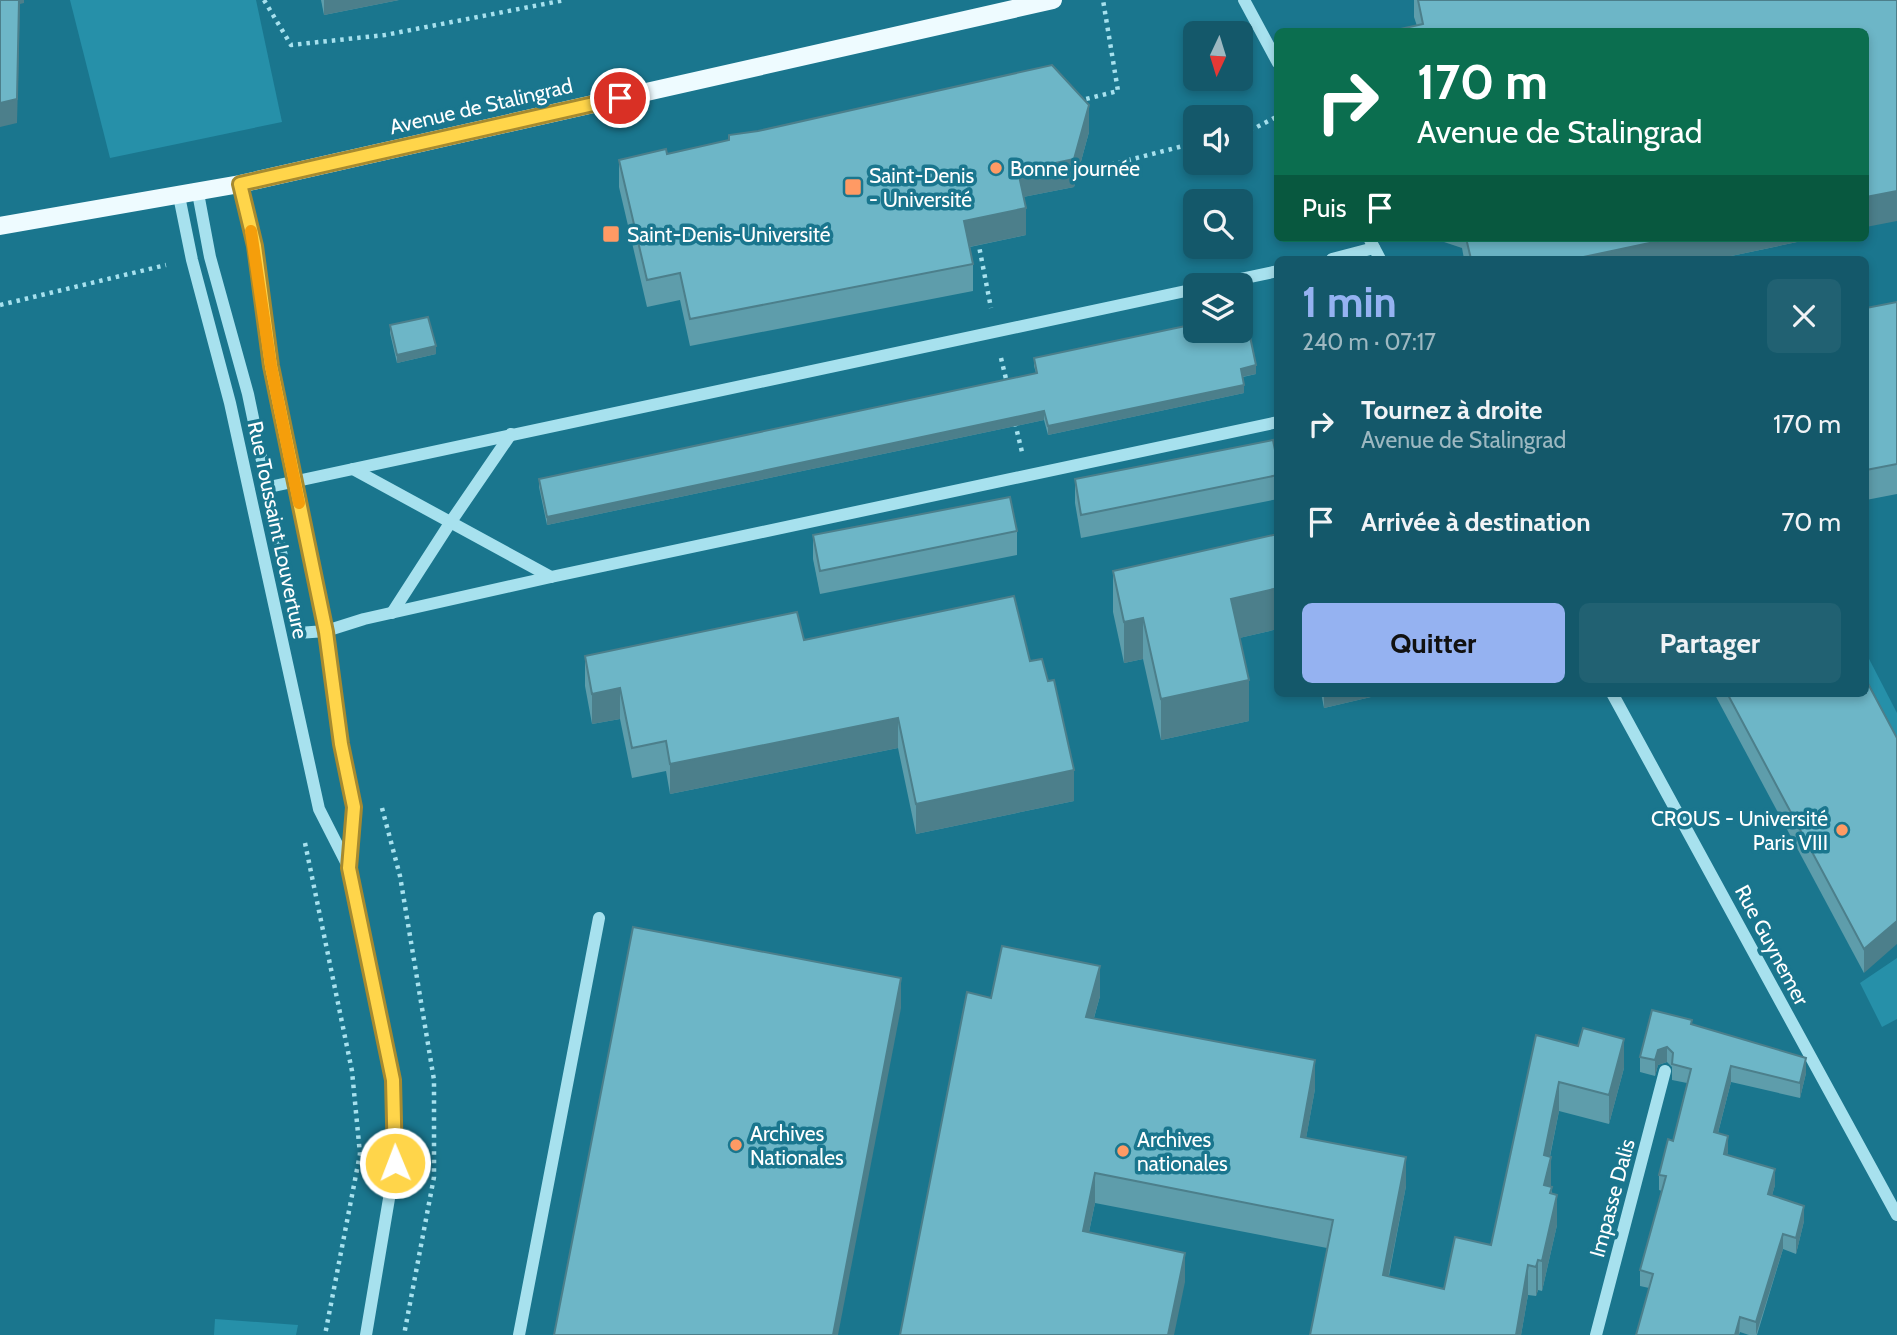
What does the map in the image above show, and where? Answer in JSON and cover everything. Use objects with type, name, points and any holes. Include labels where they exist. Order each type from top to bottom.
[{"type":"main road","name":"Avenue de Stalingrad","points":[[0,226],[240,184],[1053,0]]},
{"type":"street","points":[[1244,0],[1274,56]]},
{"type":"street","name":"Rue Toussaint Louverture","points":[[240,184],[255,246],[271,366],[326,632],[341,744],[354,807],[349,868]]},
{"type":"street","points":[[198,193],[210,257],[248,394],[298,633],[326,632],[392,613],[1274,423]]},
{"type":"street","name":"Rue Toussaint Louverture","points":[[179,196],[192,260],[230,403],[318,809],[349,868],[393,1080],[395,1163],[366,1335]]},
{"type":"street","points":[[1344,256],[1375,248]]},
{"type":"street","points":[[1253,276],[1274,272]]},
{"type":"street","points":[[269,487],[1183,292]]},
{"type":"street","points":[[392,613],[511,434]]},
{"type":"street","points":[[352,469],[551,578]]},
{"type":"street","points":[[257,528],[269,487]]},
{"type":"street","name":"Rue Guynemer","points":[[1614,697],[1897,1215]]},
{"type":"street","points":[[519,1335],[599,918]]},
{"type":"street","name":"Impasse Dalis","points":[[1596,1335],[1665,1071]]},
{"type":"path","points":[[264,0],[291,45],[385,35],[565,0]]},
{"type":"path","points":[[1074,102],[1118,92],[1103,0]]},
{"type":"path","points":[[1253,129],[1274,118]]},
{"type":"path","points":[[1078,173],[1183,146]]},
{"type":"path","points":[[0,305],[178,262]]},
{"type":"shaded area","points":[[70,0],[256,0],[282,122],[110,158]]},
{"type":"shaded area","points":[[1869,659],[1897,713],[1897,737],[1869,684]]},
{"type":"shaded area","points":[[1897,958],[1897,1019],[1882,1027],[1860,983]]},
{"type":"shaded area","points":[[215,1319],[298,1325],[296,1335],[214,1335]]},
{"type":"building","points":[[0,0],[19,0],[17,99],[0,103]]},
{"type":"building","points":[[1418,0],[1897,0],[1897,191],[1869,196],[1869,28],[1405,28],[1423,24]]},
{"type":"building","name":"Saint-Denis - Université","points":[[1052,65],[1089,105],[1074,159],[1018,171],[1026,208],[964,221],[973,264],[690,319],[680,273],[647,280],[619,160],[666,149],[667,154],[729,140],[729,135],[758,131]]},
{"type":"building","points":[[1467,242],[1654,242],[1588,256],[1470,256]]},
{"type":"building","points":[[1897,302],[1897,464],[1869,469],[1869,307]]},
{"type":"building","points":[[428,317],[436,346],[397,355],[390,325]]},
{"type":"building","points":[[1183,327],[1183,343],[1251,343],[1256,365],[1241,369],[1244,385],[1048,426],[1044,411],[547,517],[539,479],[1037,373],[1034,358]]},
{"type":"building","points":[[1273,440],[1274,445],[1274,476],[1081,515],[1075,479]]},
{"type":"building","points":[[1010,497],[1017,531],[820,571],[813,535]]},
{"type":"building","points":[[1274,535],[1274,589],[1231,599],[1249,680],[1161,699],[1143,618],[1124,622],[1113,571]]},
{"type":"building","points":[[1014,596],[1030,661],[1042,659],[1048,681],[1054,680],[1074,770],[916,804],[898,718],[670,764],[666,741],[632,748],[620,688],[592,694],[585,656],[797,612],[804,640]]},
{"type":"building","name":"CROUS - Université Paris VIII","points":[[1869,686],[1897,738],[1897,921],[1864,949],[1729,697],[1869,697]]},
{"type":"building","name":"Archives Nationales","points":[[633,927],[901,978],[833,1335],[554,1335]]},
{"type":"building","name":"Archives nationales","points":[[1002,946],[1100,966],[1086,1017],[1315,1060],[1301,1137],[1406,1157],[1383,1275],[1444,1289],[1455,1237],[1491,1245],[1536,1035],[1578,1046],[1583,1028],[1624,1039],[1609,1095],[1559,1082],[1544,1155],[1551,1157],[1544,1185],[1552,1187],[1550,1193],[1557,1195],[1542,1261],[1538,1260],[1536,1267],[1528,1265],[1516,1335],[1310,1335],[1333,1220],[1095,1173],[1083,1231],[1185,1253],[1168,1335],[900,1335],[967,992],[991,998]]},
{"type":"building","points":[[1652,1010],[1692,1020],[1691,1024],[1806,1058],[1800,1083],[1731,1066],[1714,1132],[1728,1136],[1724,1154],[1775,1169],[1768,1194],[1804,1206],[1796,1238],[1783,1234],[1756,1322],[1740,1317],[1735,1335],[1636,1335],[1653,1274],[1640,1270],[1666,1176],[1659,1175],[1668,1139],[1673,1141],[1691,1069],[1672,1064],[1673,1053],[1667,1047],[1658,1050],[1655,1060],[1640,1057]]},
{"type":"slow traffic","points":[[251,231],[271,366],[299,503]]},
{"type":"place","name":"Bonne journée","points":[[996,168]]},
{"type":"place","name":"Saint-Denis - Université","points":[[853,187]]},
{"type":"place","name":"Saint-Denis-Université","points":[[611,234]]},
{"type":"place","name":"CROUS - Université Paris VIII","points":[[1842,830]]},
{"type":"place","name":"Archives Nationales","points":[[736,1145]]},
{"type":"place","name":"Archives nationales","points":[[1123,1151]]},
{"type":"route","points":[[395,1163],[393,1080],[349,868],[354,807],[341,744],[326,632],[271,366],[255,246],[240,184],[620,98]]}]
